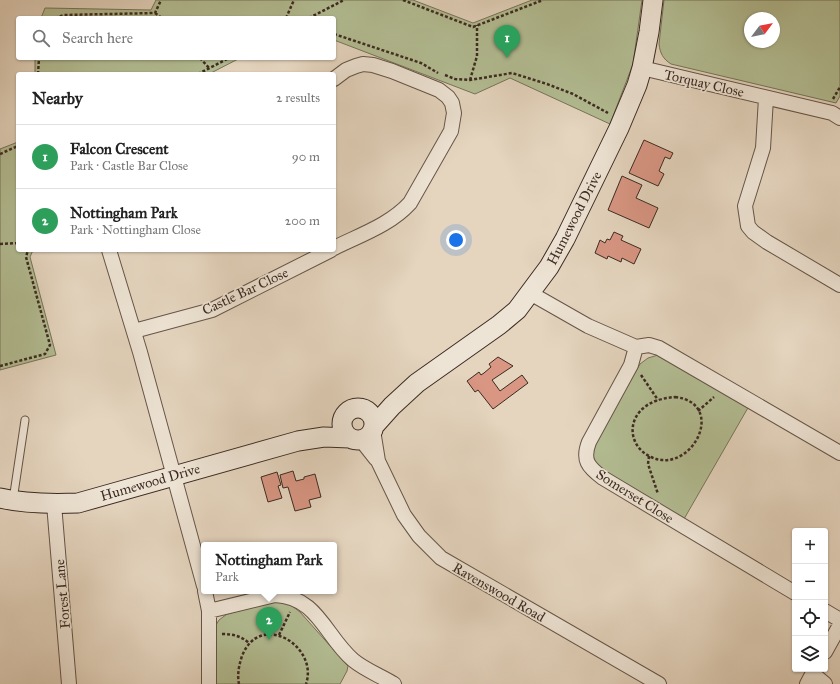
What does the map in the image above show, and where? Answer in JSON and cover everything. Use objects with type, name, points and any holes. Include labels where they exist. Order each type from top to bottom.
[{"type":"street","name":"Humewood Drive","points":[[6,499],[54,504],[78,502],[298,441],[365,433],[417,383],[517,310],[558,254],[622,121],[637,85],[649,32],[653,0]]},
{"type":"street","points":[[336,77],[356,66],[363,64],[373,65],[439,90],[448,96],[452,103],[454,113],[451,131],[410,203],[388,222],[336,247]]},
{"type":"street","name":"Torquay Close","points":[[642,68],[832,113],[840,118]]},
{"type":"street","points":[[766,98],[763,148],[745,206],[748,226],[753,232],[767,242],[840,285]]},
{"type":"street","points":[[110,252],[134,331],[201,575]]},
{"type":"street","name":"Castle Bar Close","points":[[134,331],[212,310],[327,252]]},
{"type":"street","points":[[530,293],[588,326],[636,347],[649,345],[659,348],[840,453]]},
{"type":"street","name":"Somerset Close","points":[[636,347],[631,365],[585,452],[588,463],[593,471],[792,591]]},
{"type":"street","name":"Humewood Drive","points":[[362,408],[381,401],[417,383]]},
{"type":"street","points":[[362,408],[371,414],[374,419],[365,433],[343,429],[343,418],[351,410],[362,408]]},
{"type":"street","name":"Humewood Drive","points":[[298,441],[343,418]]},
{"type":"street","name":"Ravenswood Road","points":[[365,433],[404,515],[419,536],[441,558],[658,684]]},
{"type":"street","name":"Forest Lane","points":[[54,504],[69,684]]},
{"type":"street","points":[[206,594],[209,611],[209,684]]},
{"type":"street","points":[[209,611],[275,595],[295,598],[306,605],[340,646],[354,660],[394,684]]},
{"type":"street","points":[[828,613],[840,620]]},
{"type":"street","points":[[828,647],[840,625]]},
{"type":"street","points":[[812,676],[825,684]]},
{"type":"lane","points":[[6,499],[25,420]]},
{"type":"path","points":[[155,13],[161,0]]},
{"type":"path","points":[[287,16],[294,0]]},
{"type":"path","points":[[313,16],[344,0]]},
{"type":"path","points":[[403,0],[473,27],[543,0]]},
{"type":"path","points":[[60,16],[64,14],[155,13],[159,16]]},
{"type":"path","points":[[470,80],[477,56],[477,25]]},
{"type":"path","points":[[336,35],[420,63],[455,79],[470,80],[512,73],[520,75],[573,94],[622,121]]},
{"type":"path","points":[[38,72],[39,60]]},
{"type":"path","points":[[202,60],[208,68]]},
{"type":"path","points":[[201,72],[225,60]]},
{"type":"path","points":[[0,154],[16,147]]},
{"type":"path","points":[[0,244],[16,243]]},
{"type":"path","points":[[0,366],[45,354],[50,345],[26,257],[27,252]]},
{"type":"path","points":[[631,365],[639,373],[658,400]]},
{"type":"path","points":[[698,411],[724,386]]},
{"type":"path","points":[[675,397],[682,398],[690,402],[698,411],[701,418],[699,436],[692,448],[672,459],[660,460],[649,456],[639,449],[632,434],[636,418],[641,410],[652,402],[658,400],[675,397]]},
{"type":"path","points":[[649,456],[648,464],[657,489],[659,500],[656,510]]},
{"type":"path","points":[[279,635],[295,598]]},
{"type":"path","points":[[209,635],[224,633],[234,634],[242,637],[249,643]]},
{"type":"path","points":[[239,684],[238,674],[241,658],[249,643],[262,636],[271,634],[279,635],[293,643],[303,655],[308,668],[306,684]]},
{"type":"green space","points":[[156,0],[413,0],[473,23],[532,0],[642,0],[633,64],[610,124],[510,78],[475,94],[336,41],[336,16],[42,16],[45,8],[151,10]]},
{"type":"green space","points":[[664,0],[840,0],[840,96],[836,103],[671,64],[662,56],[659,44]]},
{"type":"green space","points":[[35,60],[236,60],[213,72],[35,72]]},
{"type":"green space","points":[[16,143],[16,252],[32,252],[30,257],[56,355],[0,370],[0,149]]},
{"type":"green space","points":[[658,355],[663,356],[749,406],[684,519],[599,470],[592,455],[594,445],[640,364],[648,358]]},
{"type":"green space","points":[[273,602],[288,603],[300,612],[348,666],[340,684],[214,684],[216,625],[219,620],[227,614]]},
{"type":"building","points":[[644,140],[673,153],[670,159],[665,157],[659,171],[664,174],[658,186],[629,173]]},
{"type":"building","points":[[622,176],[642,185],[636,198],[658,208],[649,228],[608,210]]},
{"type":"building","points":[[614,232],[623,236],[621,240],[641,249],[634,264],[622,258],[621,262],[608,256],[607,259],[595,253],[600,240],[605,243],[607,239],[610,240]]},
{"type":"building","points":[[498,357],[513,366],[492,380],[500,391],[522,375],[528,383],[493,409],[478,390],[475,392],[467,381],[479,372],[481,375],[484,373],[491,367],[489,364]]},
{"type":"building","points":[[293,471],[296,481],[315,474],[321,497],[309,500],[311,507],[295,511],[288,487],[283,488],[280,475]]},
{"type":"building","points":[[277,472],[281,485],[278,486],[282,498],[268,502],[261,477]]},
{"type":"place","name":"Falcon Crescent","points":[[507,58]]},
{"type":"place","name":"Nottingham Park","points":[[269,640]]}]
